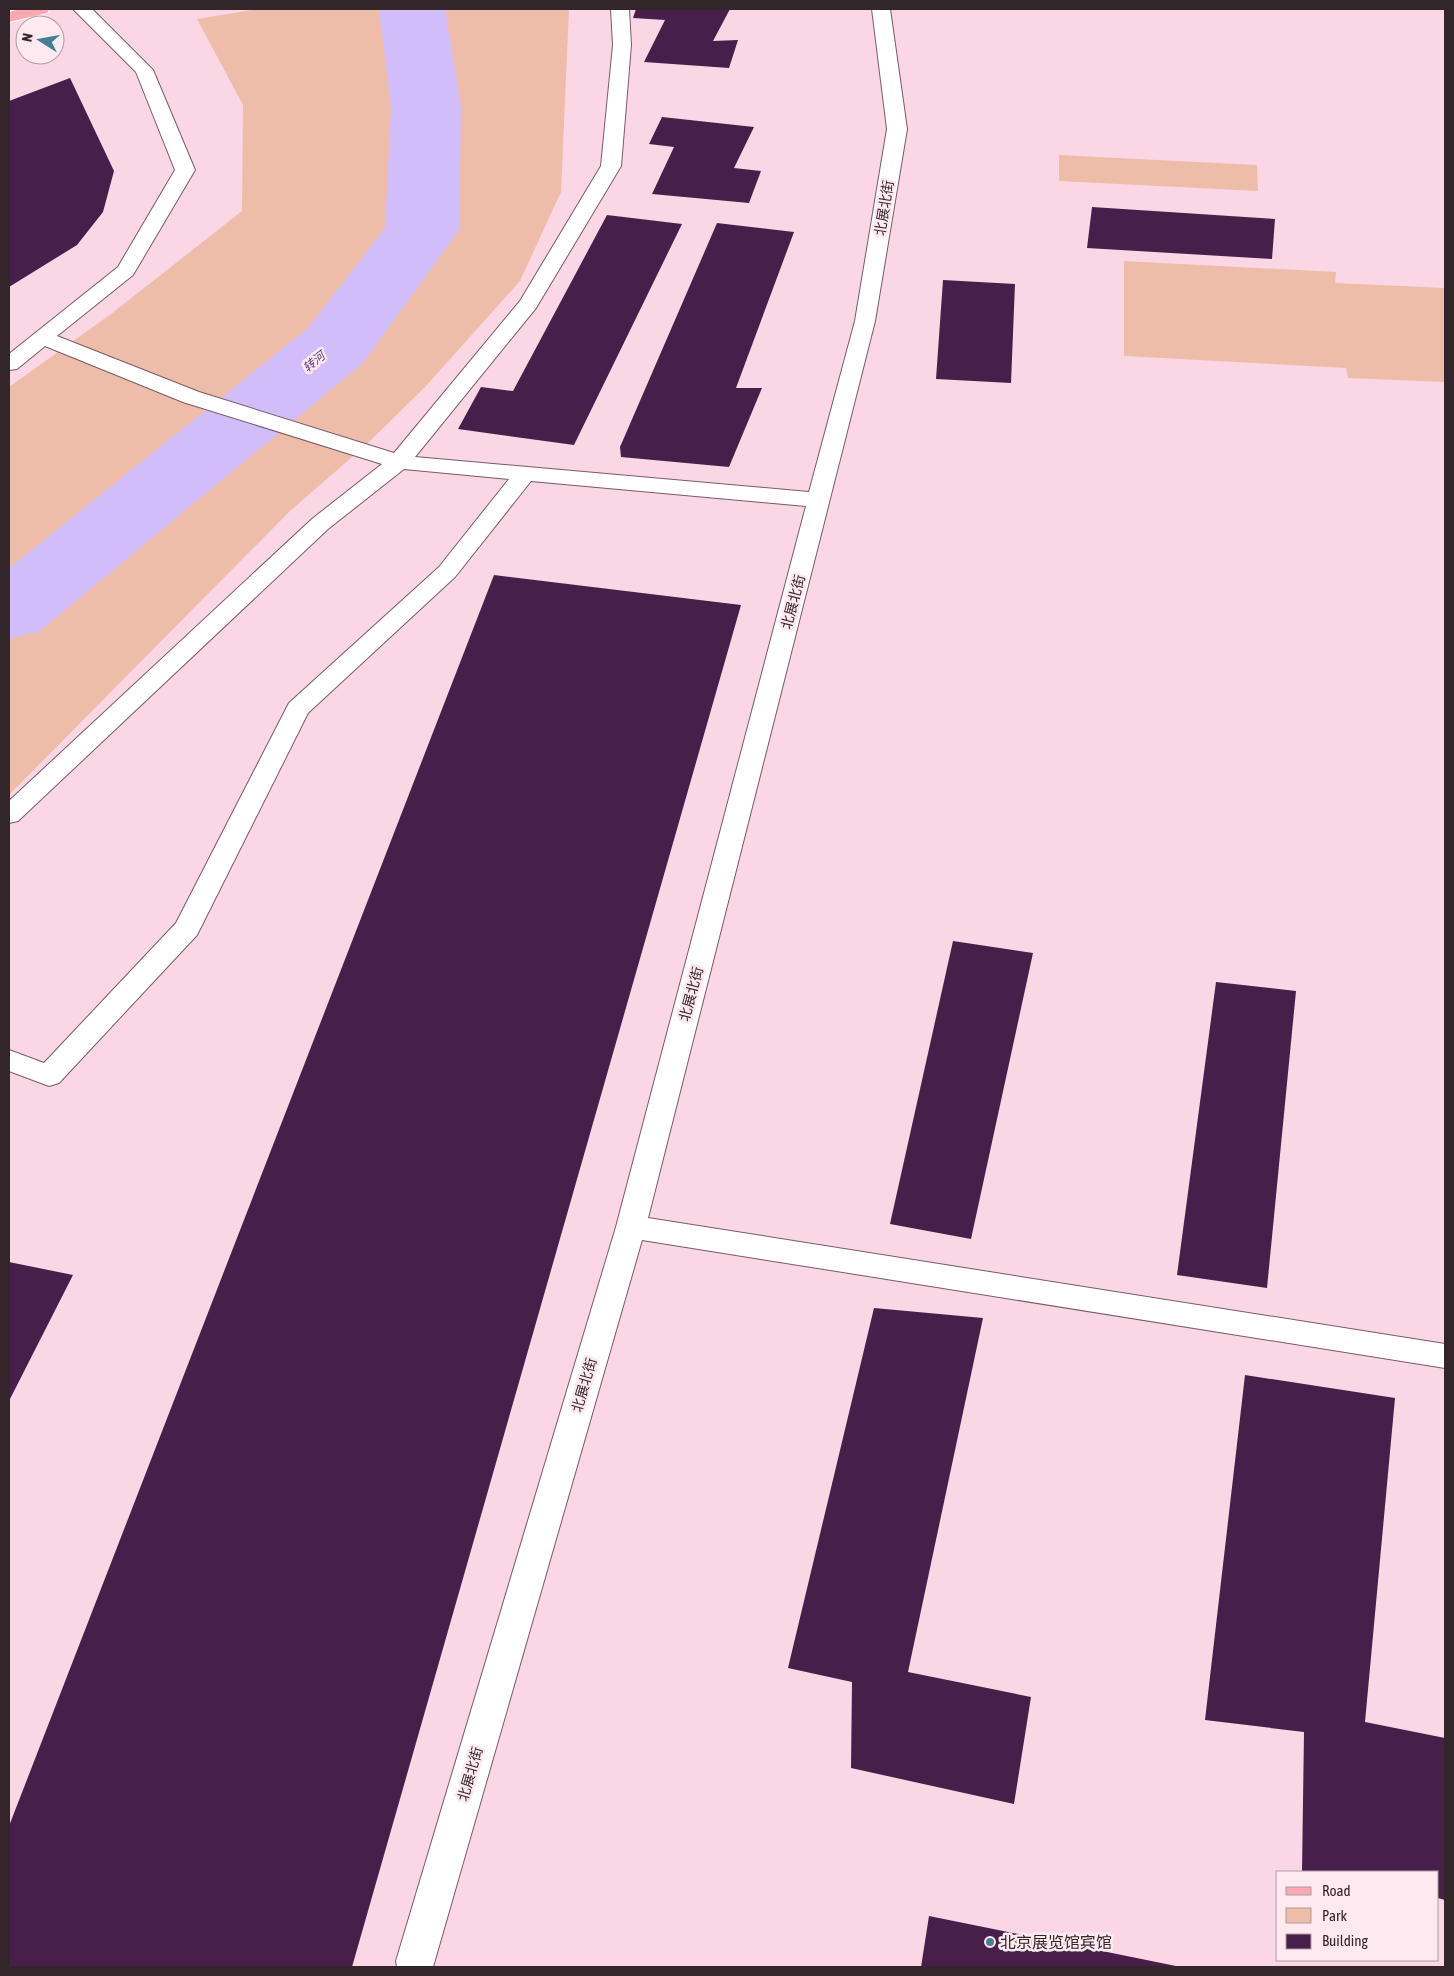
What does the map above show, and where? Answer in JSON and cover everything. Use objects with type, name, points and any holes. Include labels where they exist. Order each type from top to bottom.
[{"type":"main road","points":[[9,16],[41,9]]},
{"type":"street","points":[[9,364],[126,271],[185,170],[144,70],[82,9]]},
{"type":"street","points":[[9,815],[320,524],[399,462],[529,304],[611,166],[622,45],[620,9]]},
{"type":"street","name":"北展北街","points":[[415,1967],[415,1961],[631,1227],[865,321],[897,129],[881,9]]},
{"type":"street","points":[[44,338],[191,397],[399,462],[820,500]]},
{"type":"street","points":[[9,1060],[48,1076],[187,928],[298,710],[446,572],[525,473]]},
{"type":"street","points":[[631,1227],[1445,1356]]},
{"type":"green space","points":[[258,9],[569,9],[561,192],[520,281],[425,387],[366,445],[290,511],[9,795],[9,387],[111,314],[242,211],[243,105],[197,19]]},
{"type":"green space","points":[[1059,155],[1257,165],[1258,191],[1059,181]]},
{"type":"green space","points":[[1124,261],[1336,272],[1335,283],[1445,288],[1445,382],[1348,378],[1346,368],[1124,356]]},
{"type":"building","points":[[636,9],[730,9],[713,41],[738,40],[729,68],[644,62],[665,20],[633,18]]},
{"type":"building","points":[[70,78],[114,171],[103,212],[77,245],[9,287],[9,101]]},
{"type":"building","points":[[662,117],[754,127],[734,168],[761,171],[749,203],[652,194],[674,147],[649,144]]},
{"type":"building","points":[[1092,207],[1275,219],[1272,259],[1087,248]]},
{"type":"building","points":[[607,215],[682,224],[574,445],[458,429],[481,387],[513,391]]},
{"type":"building","points":[[717,223],[794,232],[736,388],[762,388],[729,467],[621,457],[620,447]]},
{"type":"building","points":[[943,280],[1015,284],[1011,383],[936,379]]},
{"type":"building","points":[[494,575],[741,605],[352,1967],[9,1967],[9,1826]]},
{"type":"building","points":[[953,941],[1033,953],[971,1239],[890,1224]]},
{"type":"building","points":[[1216,982],[1296,991],[1267,1288],[1177,1275]]},
{"type":"building","points":[[9,1262],[73,1275],[9,1401]]},
{"type":"building","points":[[874,1308],[983,1318],[908,1672],[1031,1697],[1014,1804],[851,1768],[852,1682],[788,1668]]},
{"type":"building","points":[[1245,1375],[1395,1398],[1365,1722],[1445,1738],[1445,1900],[1439,1898],[1439,1871],[1302,1871],[1304,1732],[1205,1720]]},
{"type":"building","name":"北京展览馆宾馆","points":[[929,1916],[1176,1966],[1176,1967],[921,1967]]},
{"type":"waterway","name":"转河","points":[[9,612],[335,346],[422,230],[426,107],[412,9]]},
{"type":"place","name":"北京展览馆宾馆","points":[[990,1942]]}]
